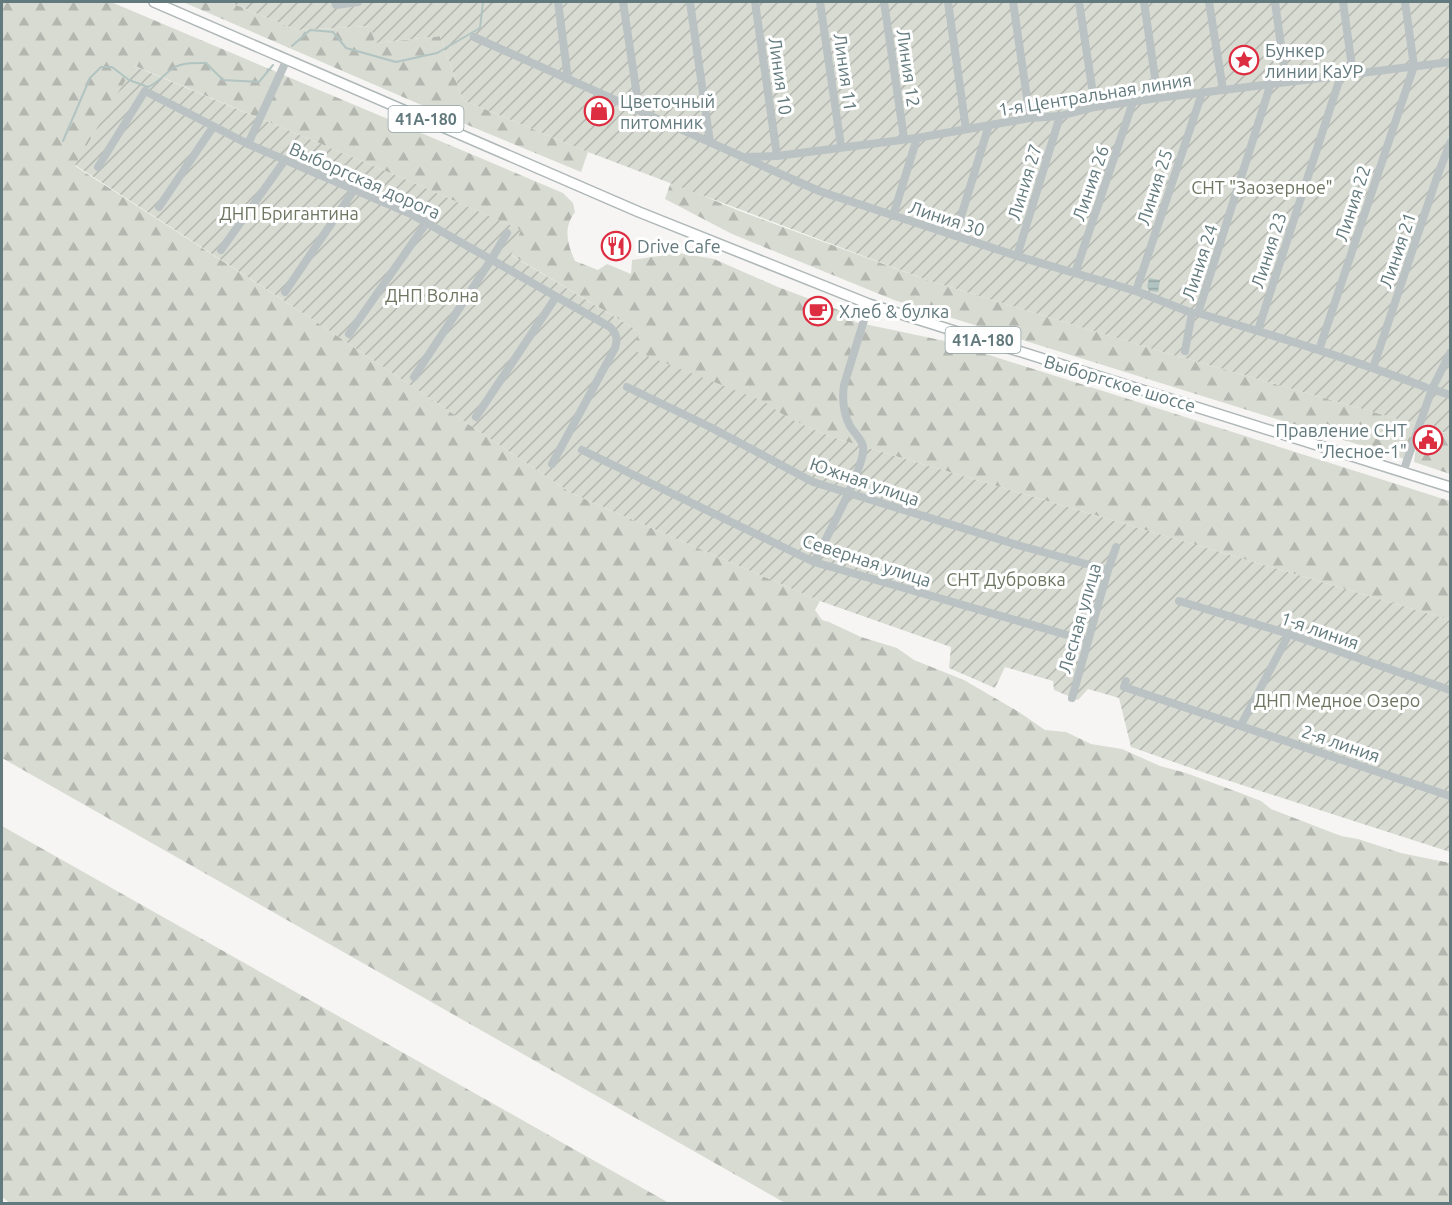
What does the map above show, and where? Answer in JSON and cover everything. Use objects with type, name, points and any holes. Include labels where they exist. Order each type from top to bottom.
[{"type":"main road","name":"41А-180","points":[[154,2],[287,59]]},
{"type":"main road","name":"Выборгское шоссе","points":[[287,59],[737,252],[869,304],[1450,487]]},
{"type":"street","points":[[336,3],[358,2]]},
{"type":"street","points":[[558,2],[568,79]]},
{"type":"street","points":[[623,2],[639,109]]},
{"type":"street","points":[[690,2],[710,142]]},
{"type":"street","name":"Линия 10","points":[[755,2],[777,156]]},
{"type":"street","name":"Линия 11","points":[[820,2],[841,146]]},
{"type":"street","name":"Линия 12","points":[[884,2],[904,138]]},
{"type":"street","points":[[948,2],[966,129]]},
{"type":"street","points":[[1013,2],[1030,118]]},
{"type":"street","points":[[1079,2],[1095,107]]},
{"type":"street","points":[[1144,2],[1158,98]]},
{"type":"street","points":[[1209,2],[1223,90]]},
{"type":"street","points":[[1275,2],[1286,82]]},
{"type":"street","points":[[1343,2],[1353,74]]},
{"type":"street","points":[[1406,2],[1414,66]]},
{"type":"street","name":"Линия 30","points":[[474,37],[819,190],[892,216],[1136,291],[1195,313],[1257,330],[1429,388]]},
{"type":"street","points":[[248,144],[287,59]]},
{"type":"street","name":"1-я Центральная линия","points":[[744,157],[777,156],[917,138],[1158,98],[1450,62]]},
{"type":"street","name":"Линия 22","points":[[1319,350],[1414,66]]},
{"type":"street","name":"Линия 23","points":[[1257,330],[1341,75]]},
{"type":"street","name":"Линия 24","points":[[1185,351],[1195,313],[1271,84]]},
{"type":"street","name":"Выборгская дорога","points":[[98,167],[145,91],[248,144],[427,222],[610,327],[616,333],[615,348],[552,464]]},
{"type":"street","name":"Линия 25","points":[[1136,291],[1202,93]]},
{"type":"street","name":"Линия 26","points":[[1075,273],[1133,102]]},
{"type":"street","name":"Линия 27","points":[[1017,256],[1060,116]]},
{"type":"street","points":[[955,236],[989,125]]},
{"type":"street","points":[[159,207],[213,127]]},
{"type":"street","points":[[892,216],[917,138]]},
{"type":"street","name":"Линия 21","points":[[1373,368],[1450,144]]},
{"type":"street","points":[[221,250],[285,160]]},
{"type":"street","points":[[285,292],[354,190]]},
{"type":"street","points":[[349,334],[427,222]]},
{"type":"street","points":[[414,376],[507,233]]},
{"type":"street","points":[[476,417],[556,297]]},
{"type":"street","points":[[814,562],[847,494],[863,454],[862,446],[850,426],[844,409],[844,385],[869,304]]},
{"type":"street","points":[[1403,472],[1429,388],[1450,353]]},
{"type":"street","name":"Южная улица","points":[[627,387],[710,427],[813,483],[1108,570]]},
{"type":"street","points":[[1429,388],[1450,395]]},
{"type":"street","name":"Северная улица","points":[[582,450],[814,562],[1088,641]]},
{"type":"street","name":"Лесная улица","points":[[1072,698],[1116,547]]},
{"type":"street","name":"1-я линия","points":[[1179,601],[1289,634],[1450,690]]},
{"type":"street","points":[[1241,725],[1289,634]]},
{"type":"street","name":"2-я линия","points":[[1126,681],[1125,687],[1450,796]]},
{"type":"green space","points":[[2,2],[111,2],[563,193],[573,203],[575,212],[569,224],[568,236],[575,261],[598,270],[607,264],[631,274],[632,260],[679,253],[714,259],[849,314],[855,322],[945,341],[1450,501],[1450,620],[841,440],[811,428],[764,402],[631,350],[640,332],[510,254],[520,230],[135,66],[75,166],[309,317],[571,493],[820,601],[815,610],[822,620],[861,637],[897,648],[914,660],[964,680],[1045,730],[1066,732],[1091,744],[1122,749],[1160,766],[1186,773],[1261,801],[1271,809],[1341,836],[1401,853],[1450,863],[1450,1203],[785,1203],[2,758]]},
{"type":"green space","points":[[183,2],[229,2],[297,30],[372,26],[375,43],[440,36],[463,100],[588,152],[581,172],[470,126]]},
{"type":"green space","name":"СНТ \"Заозерное\"","points":[[229,2],[1450,2],[1450,434],[1153,349],[927,280],[588,152],[463,100],[440,36],[375,43],[371,26],[297,30]]},
{"type":"green space","points":[[134,66],[521,230],[511,255],[640,332],[632,350],[765,402],[811,428],[841,440],[1450,620],[1450,852],[1131,747],[1119,698],[1088,689],[1078,700],[1054,690],[1053,681],[1005,667],[995,688],[949,668],[951,647],[820,601],[571,493],[309,317],[75,165]]},
{"type":"green space","points":[[671,182],[737,210],[927,280],[1153,349],[1419,425],[1408,460],[894,300],[732,234],[665,199]]},
{"type":"green space","points":[[1442,432],[1450,434],[1450,474],[1414,462],[1416,448],[1433,451]]},
{"type":"green space","points":[[2,826],[669,1203],[10,1203],[2,1197]]},
{"type":"shaded area","points":[[1149,278],[1160,280],[1158,292],[1150,291],[1147,287]]},
{"type":"waterway","points":[[292,46],[310,30],[333,32],[346,48],[396,62],[437,53],[480,28],[483,2]]},
{"type":"waterway","points":[[63,141],[90,78],[101,67],[112,67],[129,80],[148,87],[176,66],[186,64],[206,63],[223,80],[259,82],[273,65]]},
{"type":"place","name":"Бункер линии КаУР","points":[[1244,60]]},
{"type":"place","name":"Цветочный питомник","points":[[599,111]]},
{"type":"place","name":"Drive Cafe","points":[[616,246]]},
{"type":"place","name":"Хлеб & булка","points":[[818,311]]},
{"type":"place","name":"Правление СНТ \"Лесное-1\"","points":[[1428,440]]},
{"type":"park label","name":"ДНП Бригантина","points":[[289,213]]},
{"type":"park label","name":"ДНП Волна","points":[[432,295]]},
{"type":"park label","name":"СНТ Дубровка","points":[[1006,579]]},
{"type":"park label","name":"ДНП Медное Озеро","points":[[1337,700]]}]
